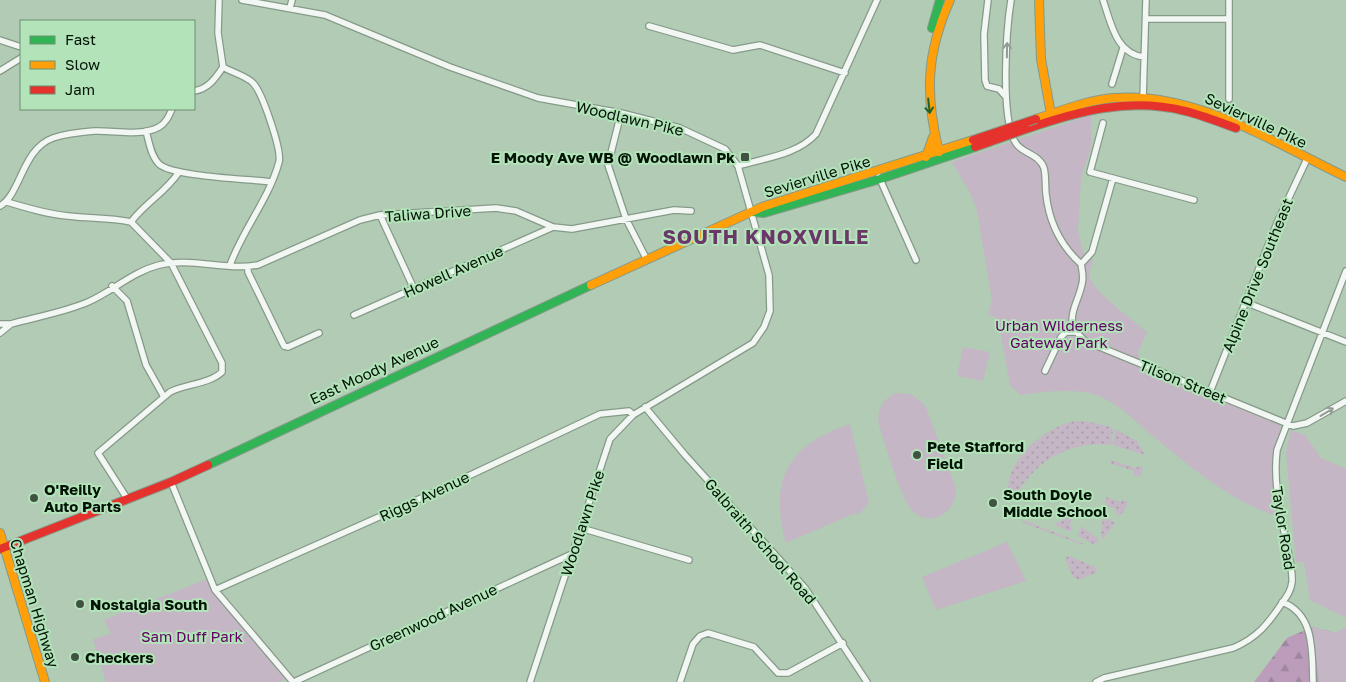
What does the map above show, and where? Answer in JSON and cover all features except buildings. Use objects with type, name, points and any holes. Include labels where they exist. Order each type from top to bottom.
[{"type":"main road","points":[[926,157],[933,140],[928,94],[929,43],[940,0]]},
{"type":"main road","points":[[929,59],[936,33],[950,0]]},
{"type":"main road","points":[[1039,0],[1041,58],[1051,118]]},
{"type":"main road","name":"Sevierville Pike","points":[[1143,100],[1178,108],[1250,133]]},
{"type":"main road","name":"Sevierville Pike","points":[[974,144],[1026,129],[1095,101],[1143,100],[1192,106],[1231,122],[1250,133],[1346,177]]},
{"type":"main road","name":"Sevierville Pike","points":[[752,212],[762,207],[878,176],[940,156],[1036,119],[1051,118]]},
{"type":"main road","points":[[932,126],[940,156]]},
{"type":"main road","name":"Sevierville Pike","points":[[878,176],[926,157],[940,156]]},
{"type":"main road","name":"East Moody Avenue","points":[[2,548],[171,482],[435,356],[647,260],[702,233],[752,212]]},
{"type":"main road","name":"Chapman Highway","points":[[0,533],[2,548],[45,682]]},
{"type":"street","points":[[195,91],[201,90],[213,82],[223,67],[218,33],[219,0]]},
{"type":"street","name":"Woodlawn Pike","points":[[242,0],[324,15],[450,67],[538,98],[621,113],[680,128],[705,138],[725,150],[738,166],[768,275],[771,298],[764,327],[753,343],[633,414],[610,439],[530,682]]},
{"type":"street","points":[[290,8],[292,0]]},
{"type":"street","points":[[738,166],[795,150],[809,141],[820,126],[876,0]]},
{"type":"street","points":[[988,0],[984,34],[985,80],[989,87],[999,89],[1007,99]]},
{"type":"street","points":[[1011,0],[1007,33],[1007,99],[1013,139],[1019,148],[1037,158],[1043,166],[1049,212],[1054,228],[1072,256],[1081,264]]},
{"type":"street","points":[[1103,0],[1123,48],[1135,56],[1144,58]]},
{"type":"street","points":[[1143,100],[1146,0]]},
{"type":"street","points":[[1229,0],[1229,100]]},
{"type":"street","points":[[1146,19],[1229,19]]},
{"type":"street","points":[[649,26],[733,50],[760,45],[844,73]]},
{"type":"street","points":[[0,40],[20,47]]},
{"type":"street","points":[[14,45],[20,56]]},
{"type":"street","points":[[1112,84],[1123,48]]},
{"type":"street","points":[[0,71],[20,59]]},
{"type":"street","points":[[223,67],[253,82],[270,118],[279,159],[272,182],[243,233],[230,265]]},
{"type":"street","points":[[999,89],[1007,80]]},
{"type":"street","points":[[0,206],[7,202],[23,168],[37,150],[51,139],[93,131],[146,132],[160,127],[169,118],[172,110]]},
{"type":"street","points":[[621,113],[608,165],[626,219],[647,260]]},
{"type":"street","points":[[1103,123],[1090,172],[1194,200]]},
{"type":"street","points":[[146,132],[150,148],[160,164],[179,172],[272,182]]},
{"type":"street","name":"Alpine Drive Southeast","points":[[1210,392],[1277,223],[1307,159]]},
{"type":"street","points":[[131,222],[142,207],[169,187],[179,172]]},
{"type":"street","points":[[878,176],[916,260]]},
{"type":"street","points":[[1044,371],[1061,337],[1066,332],[1075,332],[1072,321],[1074,306],[1082,285],[1081,264],[1092,252],[1113,178]]},
{"type":"street","points":[[7,202],[36,211],[69,216],[106,217],[131,222],[171,263],[222,363],[222,372],[217,377],[183,386],[164,397],[98,454],[128,500]]},
{"type":"street","name":"Taliwa Drive","points":[[12,324],[88,302],[139,271],[171,263],[248,267],[268,262],[360,220],[380,216],[496,208],[516,211],[553,227],[572,228],[674,210],[691,211]]},
{"type":"street","points":[[380,216],[414,289]]},
{"type":"street","name":"Howell Avenue","points":[[354,315],[553,227]]},
{"type":"street","points":[[248,267],[248,272],[281,342],[288,347],[319,333]]},
{"type":"street","name":"Taylor Road","points":[[1096,682],[1225,650],[1247,642],[1262,631],[1290,592],[1292,580],[1275,466],[1277,450],[1286,422],[1346,270]]},
{"type":"street","points":[[112,286],[127,301],[146,365],[164,397]]},
{"type":"street","points":[[1245,302],[1346,342]]},
{"type":"street","points":[[0,324],[12,324]]},
{"type":"street","points":[[0,333],[12,324]]},
{"type":"street","name":"Tilson Street","points":[[1075,332],[1085,341],[1293,426],[1308,423],[1346,400]]},
{"type":"street","name":"Galbraith School Road","points":[[645,407],[685,455],[805,588],[867,682]]},
{"type":"street","name":"Riggs Avenue","points":[[214,590],[426,496],[600,414],[628,411],[633,414]]},
{"type":"street","points":[[171,482],[214,590],[294,682]]},
{"type":"street","points":[[581,528],[689,560]]},
{"type":"street","name":"Greenwood Avenue","points":[[294,682],[572,554]]},
{"type":"street","points":[[1282,602],[1296,610],[1305,619],[1309,637],[1313,682]]},
{"type":"street","points":[[680,682],[693,644],[700,636],[708,633],[754,646],[778,674],[788,673],[843,643]]},
{"type":"green space","name":"Urban Wilderness Gateway Park","points":[[1091,115],[1091,148],[1081,178],[1078,232],[1083,252],[1093,260],[1089,273],[1091,281],[1105,297],[1147,332],[1138,352],[1140,361],[1281,417],[1278,422],[1281,428],[1275,450],[1273,471],[1277,516],[1242,501],[1209,481],[1124,411],[1104,398],[1087,393],[1068,391],[1020,395],[1010,385],[998,319],[988,314],[992,300],[977,211],[971,195],[952,162]]},
{"type":"green space","points":[[963,347],[990,352],[983,381],[957,376]]},
{"type":"green space","name":"Pete Stafford Field","points":[[896,393],[911,394],[925,405],[955,485],[956,494],[953,503],[942,515],[934,518],[918,515],[911,509],[902,493],[879,425],[878,415],[881,406]]},
{"type":"green space","points":[[1075,421],[1111,427],[1113,429],[1111,445],[1081,446],[1054,456],[1031,474],[1014,499],[1010,499],[1008,486],[1011,473],[1027,450],[1050,431]]},
{"type":"green space","points":[[850,424],[869,503],[856,515],[855,513],[786,543],[781,520],[780,500],[782,482],[788,467],[798,454],[812,442],[829,432]]},
{"type":"green space","points":[[1115,429],[1137,441],[1145,455],[1113,445]]},
{"type":"green space","points":[[1291,430],[1305,435],[1321,458],[1346,469],[1346,618],[1310,600],[1304,562],[1296,562],[1286,452]]},
{"type":"green space","points":[[1111,460],[1135,468],[1141,466],[1143,469],[1140,476],[1134,476],[1134,471],[1110,463]]},
{"type":"green space","points":[[1106,497],[1120,502],[1123,500],[1127,501],[1127,505],[1121,515],[1117,515],[1115,508],[1105,506]]},
{"type":"green space","points":[[1066,514],[1072,519],[1070,524],[1072,529],[1070,532],[1055,525],[1057,522],[1061,522]]},
{"type":"green space","points":[[1103,516],[1115,523],[1103,540],[1101,535]]},
{"type":"green space","points":[[1020,519],[1082,543],[1086,546],[1026,524]]},
{"type":"green space","points":[[1081,526],[1096,537],[1099,542],[1093,544],[1078,536]]},
{"type":"green space","points":[[1007,542],[1026,581],[936,610],[922,577]]},
{"type":"green space","points":[[1069,556],[1095,567],[1097,572],[1079,580],[1073,577],[1065,558]]},
{"type":"green space","name":"Sam Duff Park","points":[[210,578],[215,590],[289,678],[279,682],[106,682],[93,639],[111,634],[104,620]]},
{"type":"green space","points":[[1312,627],[1336,633],[1346,627],[1346,682],[1254,682],[1287,638]]},
{"type":"green space","points":[[1312,627],[1336,633],[1346,627],[1346,682],[1319,682]]},
{"type":"traffic: fast","points":[[932,28],[940,0]]},
{"type":"traffic: fast","points":[[752,212],[764,213],[880,179],[975,147]]},
{"type":"traffic: fast","points":[[208,465],[591,285]]},
{"type":"traffic: slow","points":[[939,152],[931,112],[930,75],[936,39],[950,0]]},
{"type":"traffic: slow","points":[[1039,0],[1041,59],[1051,114]]},
{"type":"traffic: slow","points":[[1036,119],[1074,106],[1104,99],[1144,98],[1174,103],[1204,111],[1233,122],[1346,177]]},
{"type":"traffic: slow","points":[[926,157],[933,137]]},
{"type":"traffic: slow","points":[[591,285],[762,207],[973,140]]},
{"type":"traffic: slow","points":[[0,533],[45,682]]},
{"type":"traffic: jam","points":[[1026,129],[1104,108],[1144,105],[1185,111],[1236,128]]},
{"type":"traffic: jam","points":[[973,140],[1036,119]]},
{"type":"traffic: jam","points":[[975,147],[1026,129]]},
{"type":"traffic: jam","points":[[0,549],[171,482],[208,465]]},
{"type":"place","name":"E Moody Ave WB @ Woodlawn Pk","points":[[745,157]]},
{"type":"place","name":"Pete Stafford Field","points":[[917,455]]},
{"type":"place","name":"O'Reilly Auto Parts","points":[[34,498]]},
{"type":"place","name":"South Doyle Middle School","points":[[993,503]]},
{"type":"place","name":"Nostalgia South","points":[[80,604]]},
{"type":"place","name":"Checkers","points":[[75,657]]},
{"type":"district","name":"SOUTH KNOXVILLE","points":[[766,236]]}]
